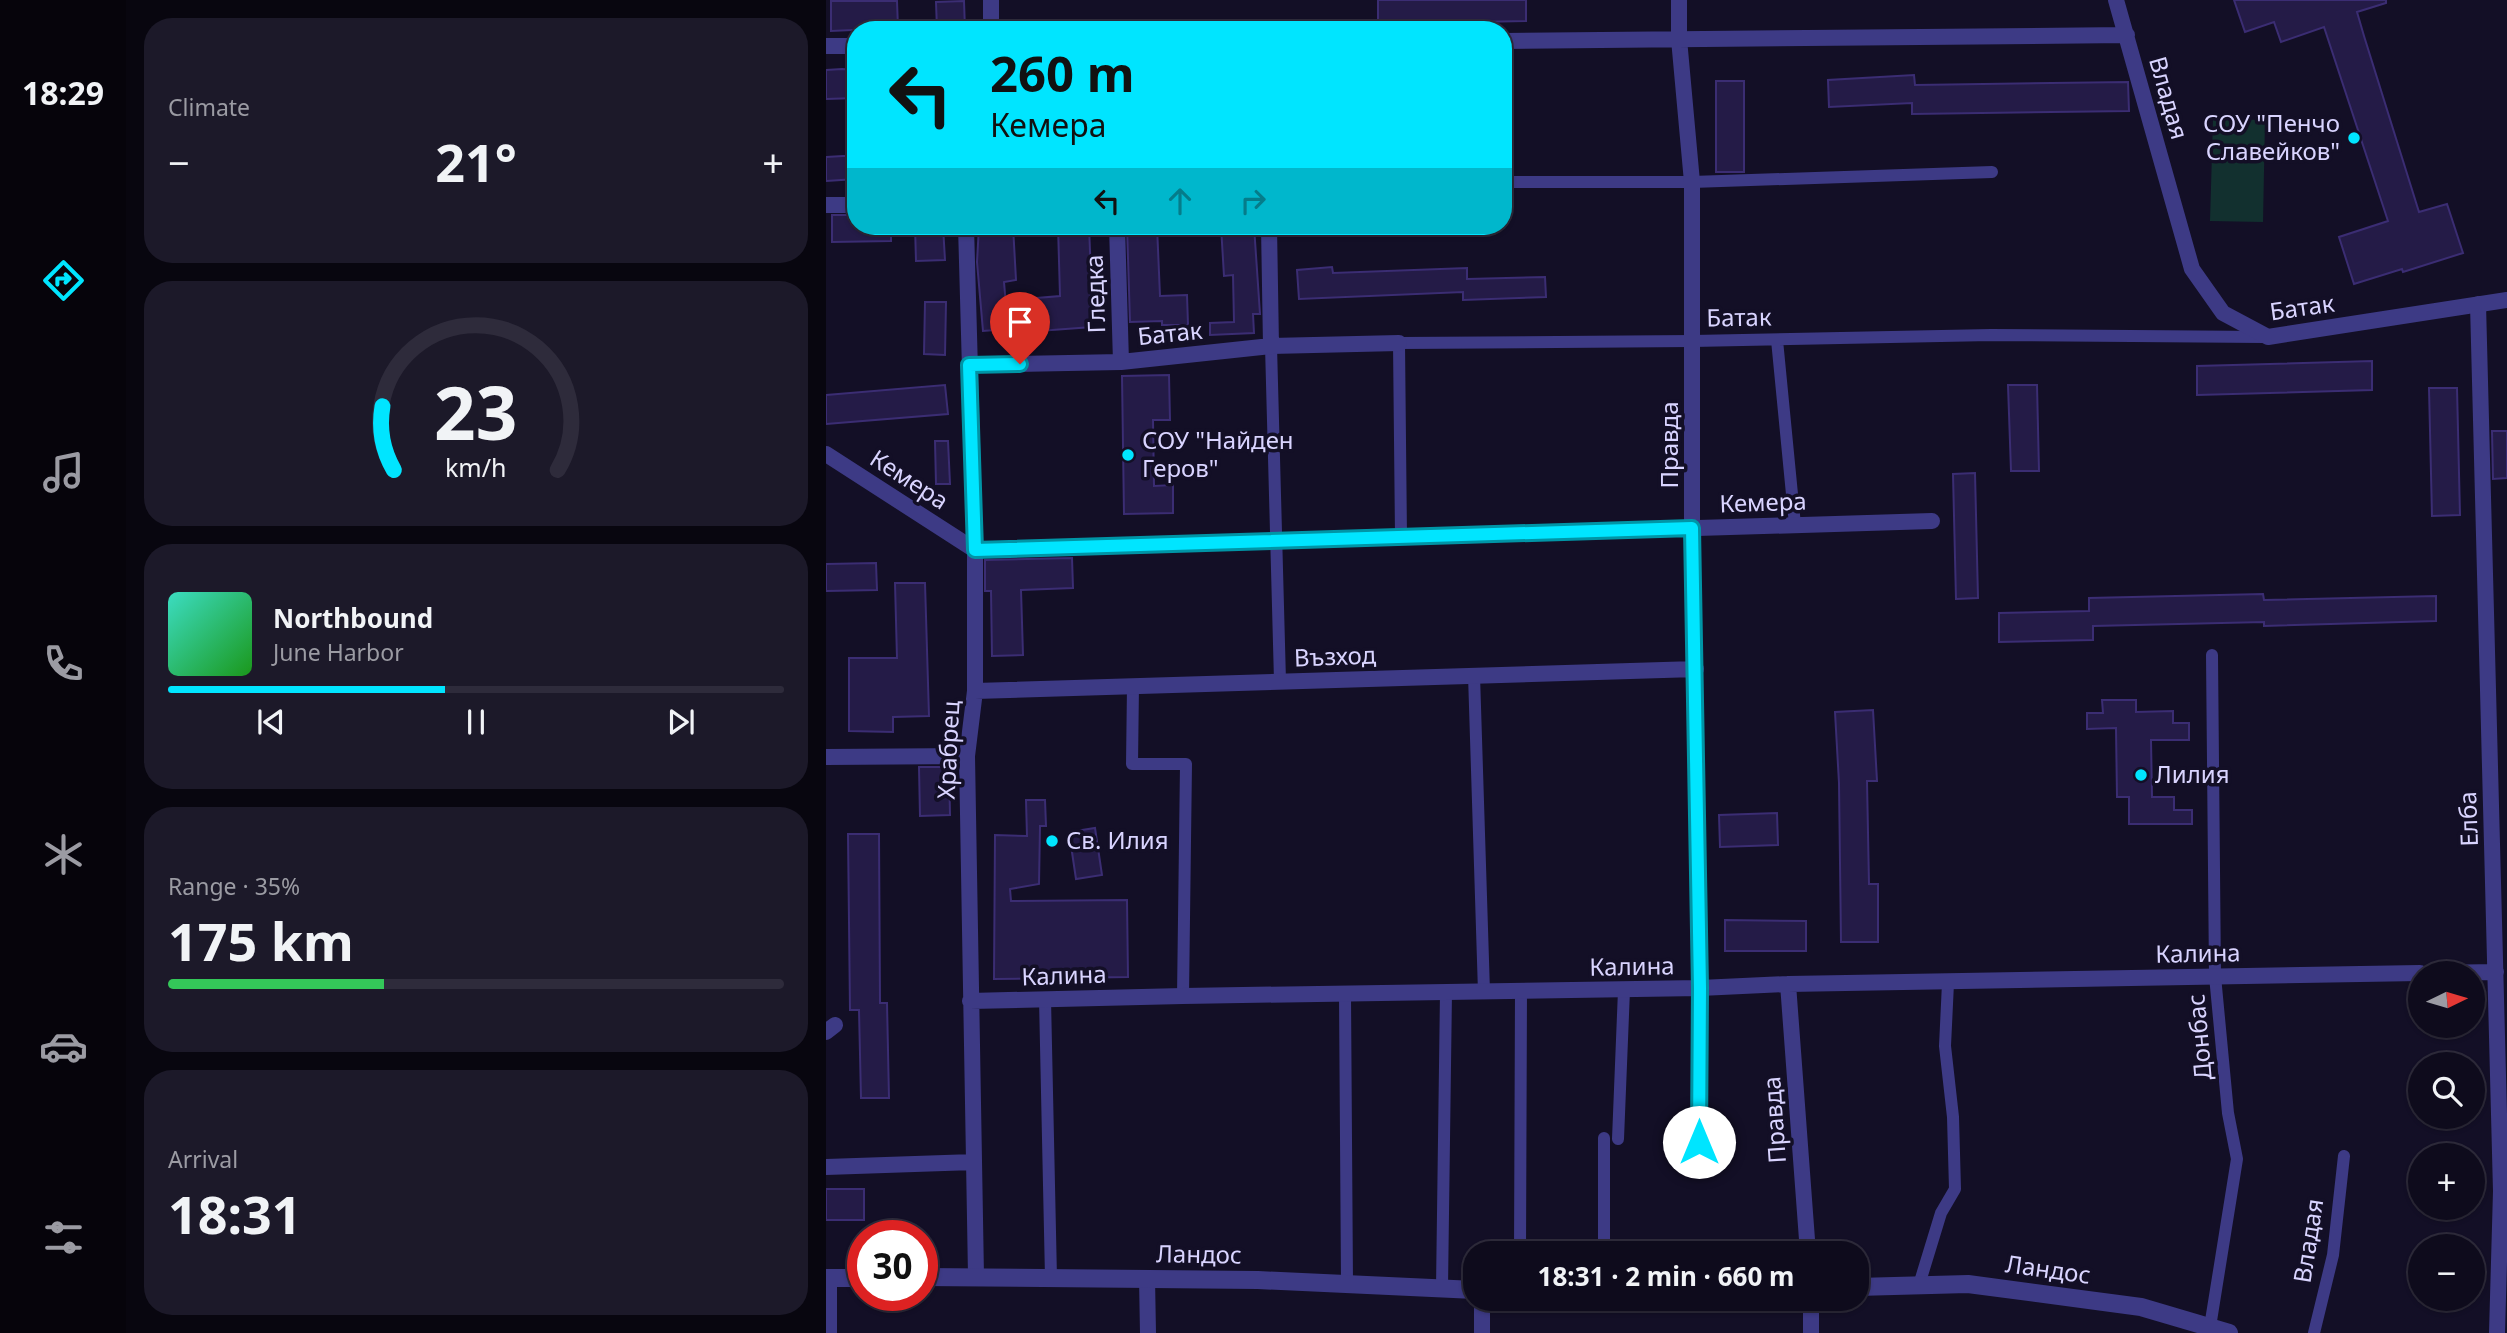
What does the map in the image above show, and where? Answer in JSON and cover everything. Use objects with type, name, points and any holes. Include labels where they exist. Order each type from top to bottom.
[{"type":"street","points":[[990,0],[991,21]]},
{"type":"street","name":"Правда","points":[[1679,0],[1679,38],[1692,182],[1692,528],[1700,988],[1699,1142]]},
{"type":"street","name":"Владая","points":[[2116,0],[2192,269],[2223,313],[2268,337]]},
{"type":"street","points":[[1512,41],[2127,35]]},
{"type":"street","points":[[826,46],[847,46]]},
{"type":"street","points":[[1512,182],[1692,182],[1992,172]]},
{"type":"street","points":[[826,205],[847,205]]},
{"type":"street","name":"Храбрец","points":[[966,235],[975,550],[975,691],[967,756],[976,1276]]},
{"type":"street","name":"Гледка","points":[[1117,235],[1121,362]]},
{"type":"street","points":[[1269,235],[1280,681]]},
{"type":"street","name":"Батак","points":[[969,365],[1121,362],[1271,346],[1399,343],[1777,340],[1991,335],[2268,337],[2507,300]]},
{"type":"street","name":"Елба","points":[[2478,304],[2504,1191],[2497,1333]]},
{"type":"street","points":[[1777,340],[1796,525]]},
{"type":"street","points":[[1399,343],[1401,537]]},
{"type":"street","name":"Кемера","points":[[826,454],[975,550],[1932,521]]},
{"type":"street","name":"Донбас","points":[[2210,1327],[2237,1159],[2228,1113],[2215,976],[2212,655]]},
{"type":"street","name":"Възход","points":[[975,691],[1696,669]]},
{"type":"street","points":[[1474,676],[1484,992]]},
{"type":"street","points":[[1133,686],[1132,764],[1186,764],[1183,996]]},
{"type":"street","points":[[826,757],[967,756]]},
{"type":"street","points":[[2485,972],[2496,972]]},
{"type":"street","name":"Калина","points":[[970,1001],[2408,973]]},
{"type":"street","points":[[1919,1285],[1941,1213],[1955,1189],[1953,1117],[1945,1046],[1948,983]]},
{"type":"street","name":"Правда","points":[[1788,984],[1807,1241]]},
{"type":"street","points":[[1618,1139],[1624,990]]},
{"type":"street","points":[[1520,1241],[1521,991]]},
{"type":"street","points":[[1441,1288],[1446,992]]},
{"type":"street","points":[[1345,994],[1347,1284]]},
{"type":"street","points":[[1045,999],[1051,1278]]},
{"type":"street","points":[[1604,1139],[1604,1241]]},
{"type":"street","name":"Владая","points":[[2314,1333],[2333,1255],[2344,1156]]},
{"type":"street","points":[[826,1167],[974,1163]]},
{"type":"street","name":"Ландос","points":[[938,1277],[1147,1278],[1463,1289]]},
{"type":"street","points":[[829,1333],[828,1278],[847,1278]]},
{"type":"street","points":[[1147,1278],[1148,1333]]},
{"type":"street","name":"Ландос","points":[[1869,1287],[1968,1284],[2141,1307],[2229,1333]]},
{"type":"street","points":[[1482,1311],[1482,1333]]},
{"type":"street","points":[[1811,1311],[1811,1333]]},
{"type":"green space","points":[[2213,119],[2265,120],[2263,222],[2210,221]]},
{"type":"building","points":[[1378,0],[1526,0],[1526,21],[1378,21]]},
{"type":"building","points":[[2234,0],[2386,0],[2386,3],[2357,12],[2364,36],[2419,212],[2447,204],[2463,253],[2354,284],[2339,237],[2388,221],[2324,27],[2281,42],[2274,22],[2245,32]]},
{"type":"building","points":[[831,1],[897,1],[898,21],[847,21],[847,30],[831,31]]},
{"type":"building","points":[[964,1],[965,21],[937,21],[936,2]]},
{"type":"building","points":[[847,69],[847,98],[826,99],[826,70]]},
{"type":"building","points":[[1914,75],[1915,85],[2128,82],[2129,111],[1912,114],[1912,103],[1829,107],[1828,80]]},
{"type":"building","points":[[1716,81],[1744,81],[1744,172],[1716,172]]},
{"type":"building","points":[[847,156],[847,180],[826,181],[826,157]]},
{"type":"building","points":[[832,215],[847,215],[847,235],[891,235],[891,241],[832,242]]},
{"type":"building","points":[[915,235],[944,235],[945,260],[916,261]]},
{"type":"building","points":[[978,235],[1014,235],[1016,280],[1004,282],[1008,329],[983,331],[977,262]]},
{"type":"building","points":[[1058,235],[1089,235],[1092,327],[1039,331],[1037,298],[1060,296]]},
{"type":"building","points":[[1127,235],[1157,235],[1160,296],[1187,295],[1188,325],[1162,325],[1162,321],[1130,322]]},
{"type":"building","points":[[1222,235],[1255,235],[1260,314],[1253,314],[1254,333],[1210,335],[1210,323],[1234,322],[1233,275],[1224,276]]},
{"type":"building","points":[[1332,267],[1333,273],[1467,268],[1467,279],[1545,277],[1546,297],[1463,300],[1463,292],[1299,299],[1297,270]]},
{"type":"building","points":[[925,302],[946,302],[945,355],[924,354]]},
{"type":"building","points":[[2372,361],[2372,390],[2197,395],[2197,366]]},
{"type":"building","points":[[1169,375],[1170,420],[1153,420],[1154,486],[1173,485],[1173,513],[1124,514],[1122,376]]},
{"type":"building","points":[[945,385],[948,414],[826,424],[826,395]]},
{"type":"building","points":[[2008,385],[2037,385],[2039,471],[2011,471]]},
{"type":"building","points":[[2429,388],[2457,388],[2460,515],[2432,516]]},
{"type":"building","points":[[2492,431],[2507,431],[2507,478],[2493,479]]},
{"type":"building","points":[[935,441],[948,441],[950,484],[936,484]]},
{"type":"building","points":[[1975,473],[1978,598],[1956,599],[1953,474]]},
{"type":"building","points":[[1072,558],[1073,588],[1021,590],[1023,655],[992,656],[991,591],[985,591],[985,560]]},
{"type":"building","points":[[876,563],[877,590],[826,591],[826,564]]},
{"type":"building","points":[[895,583],[925,583],[929,716],[893,717],[893,732],[849,731],[849,658],[897,658]]},
{"type":"building","points":[[2263,594],[2264,600],[2436,596],[2436,621],[2264,626],[2264,622],[2093,626],[2093,640],[1999,642],[1999,613],[2089,611],[2089,598]]},
{"type":"building","points":[[2102,700],[2136,700],[2136,712],[2173,711],[2173,723],[2189,723],[2189,740],[2151,740],[2152,797],[2174,797],[2174,810],[2192,810],[2192,824],[2129,824],[2129,797],[2117,797],[2116,728],[2087,729],[2087,713],[2103,713]]},
{"type":"building","points":[[1873,710],[1877,781],[1867,781],[1869,884],[1878,884],[1878,942],[1841,942],[1839,783],[1835,712]]},
{"type":"building","points":[[919,767],[949,767],[950,815],[920,816]]},
{"type":"building","points":[[1026,800],[1045,800],[1046,826],[1040,826],[1039,884],[1010,889],[1011,901],[1127,900],[1128,977],[994,979],[995,835],[1027,836]]},
{"type":"building","points":[[1777,813],[1778,845],[1720,847],[1719,815]]},
{"type":"building","points":[[1095,828],[1102,875],[1076,879],[1069,832]]},
{"type":"building","points":[[848,834],[879,834],[880,1003],[887,1003],[889,1098],[861,1098],[859,1010],[850,1010]]},
{"type":"building","points":[[1725,920],[1806,921],[1806,951],[1725,951]]},
{"type":"building","points":[[826,1189],[864,1189],[864,1220],[826,1220]]},
{"type":"place","name":"СОУ \"Пенчо Славейков\"","points":[[2354,138]]},
{"type":"place","name":"СОУ \"Найден Геров\"","points":[[1128,455]]},
{"type":"place","name":"Лилия","points":[[2141,775]]},
{"type":"place","name":"Св. Илия","points":[[1052,841]]},
{"type":"route","points":[[1020,364],[969,365],[975,550],[1692,528],[1700,988],[1699,1142]]}]
